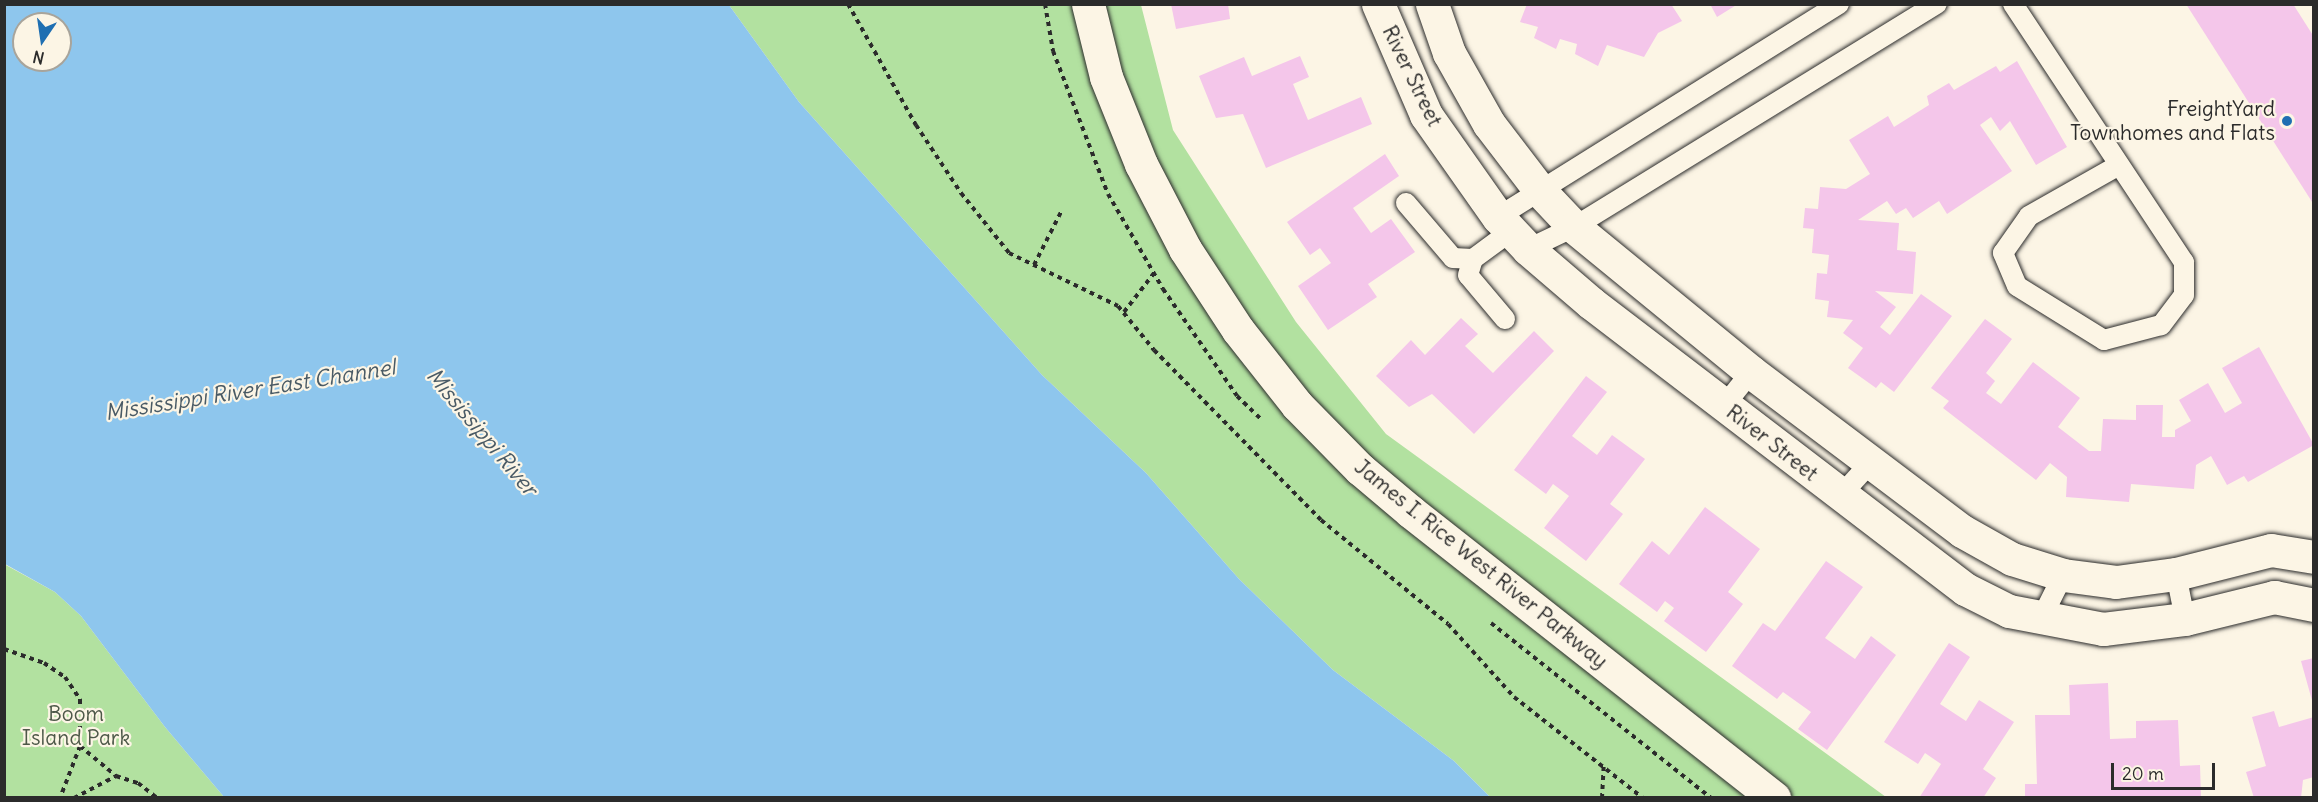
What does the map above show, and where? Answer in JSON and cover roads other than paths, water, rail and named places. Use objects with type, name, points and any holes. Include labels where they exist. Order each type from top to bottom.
[{"type":"street","name":"James I. Rice West River Parkway","points":[[1088,4],[1106,77],[1141,164],[1185,249],[1238,330],[1298,405],[1360,468],[1411,512],[1774,798]]},
{"type":"street","name":"River Street","points":[[1378,4],[1426,115],[1513,232],[1591,303],[1840,496],[1965,589],[2008,610],[2041,619],[2103,629],[2185,619],[2274,597],[2313,605]]},
{"type":"street","name":"River Street","points":[[1432,4],[1449,53],[1489,124],[1541,192],[1574,227],[1751,372],[1962,531],[2012,559],[2063,575],[2116,582],[2176,574],[2271,550],[2313,557]]},
{"type":"lane","points":[[1406,203],[1453,258],[1473,259],[1513,232],[1541,192],[1839,4]]},
{"type":"lane","points":[[1513,232],[1574,227],[1937,4]]},
{"type":"lane","points":[[2013,4],[2184,261],[2184,295],[2161,325],[2104,340],[2017,286],[2003,253],[2029,216],[2119,165]]},
{"type":"lane","points":[[1473,259],[1468,275],[1504,319]]},
{"type":"lane","points":[[1724,406],[1751,372]]},
{"type":"lane","points":[[1840,496],[1871,462]]},
{"type":"lane","points":[[2176,574],[2185,619]]},
{"type":"lane","points":[[2041,619],[2063,575]]},
{"type":"water","points":[[4,5],[729,5],[799,102],[1042,375],[1146,473],[1239,579],[1333,670],[1454,761],[1490,797],[224,797],[165,727],[81,616],[55,592],[5,564]]},
{"type":"place","name":"FreightYard Townhomes and Flats","points":[[2287,121]]},
{"type":"water label","name":"Mississippi River East Channel","points":[[250,390]]},
{"type":"water label","name":"Mississippi River","points":[[482,432]]},
{"type":"park label","name":"Boom Island Park","points":[[76,726]]}]
